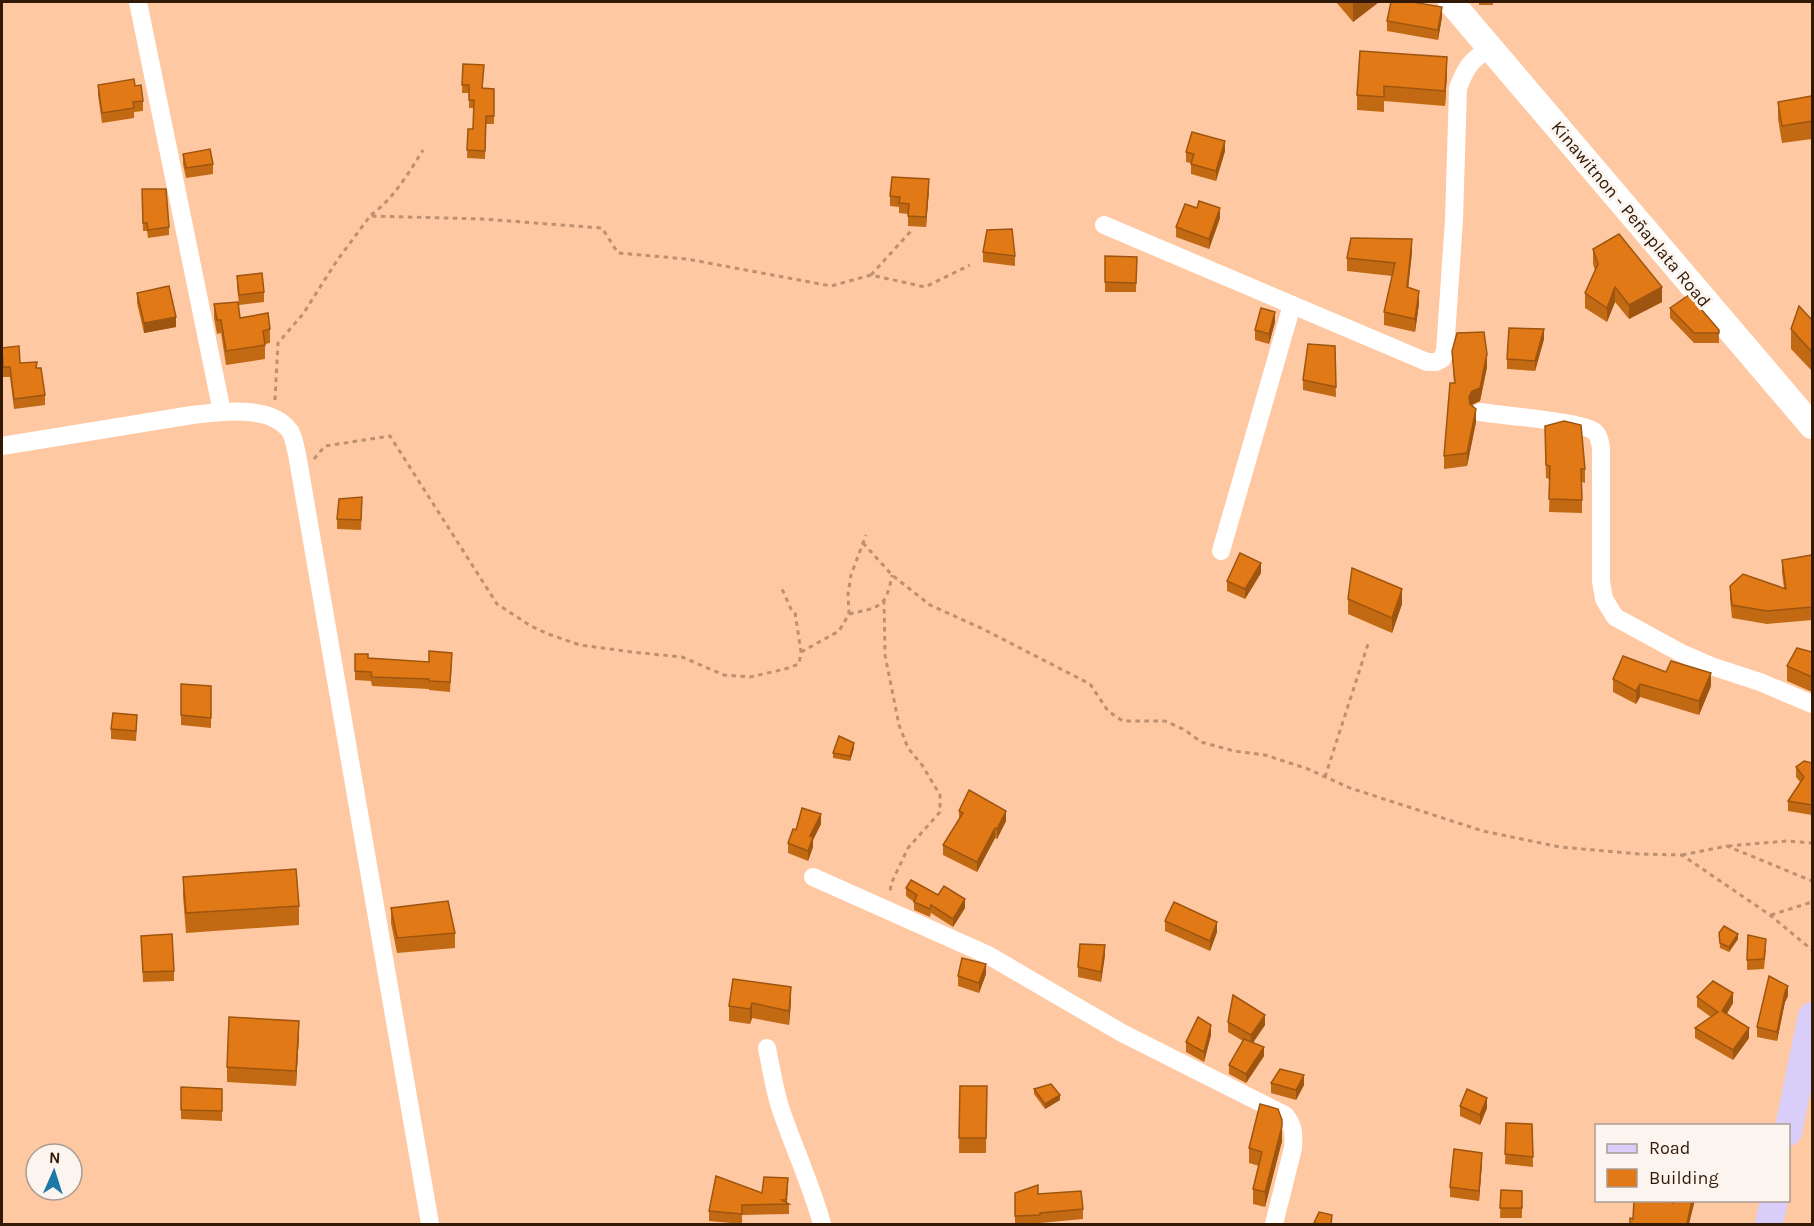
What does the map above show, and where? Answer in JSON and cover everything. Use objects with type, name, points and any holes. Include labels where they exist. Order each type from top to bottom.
[{"type":"main road","points":[[1790,1124],[1812,1016]]},
{"type":"main road","points":[[1769,1224],[1774,1202]]},
{"type":"street","points":[[138,2],[222,412]]},
{"type":"street","name":"Kinawitnon - Peñaplata Road","points":[[1451,2],[1812,426]]},
{"type":"street","points":[[1104,225],[1427,363],[1436,362],[1442,359],[1445,351],[1454,220],[1458,88],[1469,64],[1490,48]]},
{"type":"street","points":[[1221,551],[1292,305]]},
{"type":"street","points":[[2,446],[222,412],[252,412],[274,418],[290,432],[297,454],[430,1224]]},
{"type":"street","points":[[1480,412],[1576,424],[1593,429],[1599,436],[1601,448],[1601,581],[1604,599],[1615,617],[1681,653],[1812,704]]},
{"type":"street","points":[[813,877],[988,955],[1122,1033],[1285,1115],[1292,1125],[1293,1148],[1274,1224]]},
{"type":"street","points":[[767,1048],[780,1105],[822,1224]]},
{"type":"path","points":[[274,418],[278,343],[303,314],[336,262],[370,216],[384,206],[400,187],[423,150]]},
{"type":"path","points":[[370,216],[482,219],[602,228],[618,253],[687,259],[831,286],[870,276],[925,287],[970,264]]},
{"type":"path","points":[[870,276],[910,231]]},
{"type":"path","points":[[325,446],[390,436],[497,604],[548,634],[580,645],[681,657],[723,675],[750,677],[785,669],[799,664],[801,652],[795,612],[791,609],[782,589]]},
{"type":"path","points":[[801,652],[839,631],[849,614],[848,594],[851,575],[866,535]]},
{"type":"path","points":[[864,543],[892,575],[930,605],[983,629],[1090,684],[1108,711],[1123,721],[1165,722],[1185,730],[1201,742],[1234,751],[1266,755],[1350,788],[1483,831],[1560,847],[1638,854],[1682,855],[1726,846],[1787,841],[1812,843]]},
{"type":"path","points":[[849,614],[876,608],[889,591],[892,575]]},
{"type":"path","points":[[884,600],[885,655],[899,725],[908,748],[922,765],[939,795],[940,812],[908,848],[891,884],[889,910]]},
{"type":"path","points":[[1325,777],[1368,641]]},
{"type":"path","points":[[1726,846],[1812,881]]},
{"type":"path","points":[[1682,855],[1770,915],[1812,950]]},
{"type":"path","points":[[1770,915],[1812,902]]},
{"type":"building","points":[[1391,2],[1412,2],[1442,7],[1438,30],[1387,21]]},
{"type":"building","points":[[1360,51],[1447,57],[1445,91],[1384,86],[1384,97],[1357,95]]},
{"type":"building","points":[[463,64],[484,65],[482,88],[494,89],[494,116],[486,116],[485,151],[467,150],[468,129],[473,129],[474,100],[469,100],[469,85],[462,85]]},
{"type":"building","points":[[134,79],[135,86],[141,85],[143,101],[133,102],[134,108],[102,113],[98,85]]},
{"type":"building","points":[[1812,96],[1812,121],[1782,126],[1778,102]]},
{"type":"building","points":[[1192,132],[1225,141],[1216,171],[1191,164],[1194,154],[1186,152]]},
{"type":"building","points":[[210,149],[213,164],[186,168],[183,154]]},
{"type":"building","points":[[892,177],[929,179],[926,217],[908,216],[909,204],[899,203],[900,197],[890,196]]},
{"type":"building","points":[[142,189],[166,189],[169,227],[148,230],[147,223],[143,223]]},
{"type":"building","points":[[1199,201],[1220,208],[1209,239],[1176,227],[1185,204],[1197,208]]},
{"type":"building","points":[[1012,229],[1015,256],[983,252],[987,230]]},
{"type":"building","points":[[1619,234],[1662,287],[1629,305],[1615,287],[1607,308],[1585,293],[1598,264],[1593,249]]},
{"type":"building","points":[[1351,238],[1412,239],[1407,287],[1419,291],[1415,319],[1384,312],[1395,263],[1347,258]]},
{"type":"building","points":[[1105,256],[1137,257],[1136,283],[1105,282]]},
{"type":"building","points":[[262,273],[264,292],[239,295],[237,276]]},
{"type":"building","points":[[169,286],[176,317],[144,323],[137,293]]},
{"type":"building","points":[[1689,295],[1719,330],[1719,333],[1694,333],[1670,308]]},
{"type":"building","points":[[238,302],[240,318],[268,313],[270,329],[263,331],[265,345],[226,351],[221,320],[217,320],[214,304]]},
{"type":"building","points":[[1799,306],[1812,320],[1812,352],[1791,329]]},
{"type":"building","points":[[1261,308],[1275,312],[1269,334],[1255,330]]},
{"type":"building","points":[[1509,328],[1544,329],[1535,361],[1507,359]]},
{"type":"building","points":[[1484,332],[1487,354],[1480,388],[1472,391],[1469,397],[1470,404],[1476,409],[1467,453],[1444,456],[1450,383],[1455,383],[1452,351],[1457,333]]},
{"type":"building","points":[[1308,344],[1335,346],[1336,387],[1303,380]]},
{"type":"building","points":[[19,346],[20,363],[37,362],[36,368],[41,368],[45,395],[14,399],[10,367],[3,367],[2,348]]},
{"type":"building","points":[[1564,421],[1581,425],[1585,469],[1581,469],[1582,500],[1549,499],[1550,466],[1546,465],[1545,426]]},
{"type":"building","points":[[362,497],[361,520],[337,519],[339,499]]},
{"type":"building","points":[[1240,553],[1261,563],[1245,589],[1227,581]]},
{"type":"building","points":[[1812,555],[1812,607],[1767,611],[1732,605],[1730,586],[1743,574],[1786,589],[1782,560]]},
{"type":"building","points":[[1352,568],[1402,589],[1392,618],[1348,599]]},
{"type":"building","points":[[1797,648],[1812,652],[1812,677],[1787,666]]},
{"type":"building","points":[[429,651],[452,653],[450,682],[372,677],[371,672],[355,671],[355,654],[368,654],[368,658],[429,662]]},
{"type":"building","points":[[1623,656],[1666,672],[1671,661],[1711,673],[1699,701],[1640,684],[1636,691],[1613,679]]},
{"type":"building","points":[[181,684],[211,686],[211,718],[181,715]]},
{"type":"building","points":[[113,713],[137,715],[136,731],[111,729]]},
{"type":"building","points":[[839,736],[854,743],[850,756],[833,753]]},
{"type":"building","points":[[1804,761],[1812,763],[1812,805],[1788,801],[1804,777],[1796,767]]},
{"type":"building","points":[[969,790],[1006,811],[977,862],[943,845],[963,813],[959,811]]},
{"type":"building","points":[[802,808],[821,814],[810,836],[813,837],[808,851],[788,843],[793,829],[796,830]]},
{"type":"building","points":[[296,869],[299,906],[186,913],[183,877]]},
{"type":"building","points":[[911,880],[938,895],[944,886],[965,899],[953,919],[931,905],[930,909],[914,902],[917,895],[906,888]]},
{"type":"building","points":[[448,901],[455,933],[397,938],[391,908]]},
{"type":"building","points":[[1174,902],[1217,922],[1210,941],[1165,921]]},
{"type":"building","points":[[1724,926],[1738,934],[1729,947],[1720,943],[1719,933]]},
{"type":"building","points":[[172,934],[174,971],[143,972],[141,936]]},
{"type":"building","points":[[1748,935],[1766,939],[1764,959],[1747,960]]},
{"type":"building","points":[[1080,944],[1105,945],[1101,972],[1078,967]]},
{"type":"building","points":[[962,958],[986,964],[979,983],[958,976]]},
{"type":"building","points":[[1769,976],[1788,986],[1777,1032],[1757,1027]]},
{"type":"building","points":[[733,979],[791,987],[789,1011],[752,1003],[750,1009],[729,1006]]},
{"type":"building","points":[[1713,981],[1733,993],[1722,1011],[1749,1028],[1733,1050],[1695,1028],[1718,1012],[1697,997]]},
{"type":"building","points":[[1233,995],[1265,1015],[1251,1035],[1228,1022]]},
{"type":"building","points":[[229,1017],[299,1021],[296,1071],[227,1067]]},
{"type":"building","points":[[1198,1017],[1211,1025],[1204,1052],[1186,1042]]},
{"type":"building","points":[[1244,1039],[1264,1047],[1246,1074],[1229,1065]]},
{"type":"building","points":[[1280,1069],[1304,1075],[1296,1090],[1271,1083]]},
{"type":"building","points":[[1051,1084],[1060,1095],[1045,1104],[1034,1089]]},
{"type":"building","points":[[960,1086],[987,1086],[986,1138],[959,1138]]},
{"type":"building","points":[[181,1087],[222,1089],[222,1111],[181,1110]]},
{"type":"building","points":[[1467,1089],[1487,1098],[1480,1115],[1460,1106]]},
{"type":"building","points":[[1260,1104],[1278,1109],[1282,1120],[1265,1192],[1253,1189],[1262,1152],[1249,1148]]},
{"type":"building","points":[[1506,1123],[1532,1124],[1533,1157],[1505,1154]]},
{"type":"building","points":[[1454,1149],[1482,1153],[1479,1191],[1450,1187]]},
{"type":"building","points":[[716,1176],[762,1193],[764,1177],[788,1178],[786,1200],[782,1200],[789,1204],[742,1205],[742,1214],[709,1211]]},
{"type":"building","points":[[1038,1185],[1038,1194],[1081,1191],[1083,1209],[1015,1216],[1015,1193]]},
{"type":"building","points":[[1501,1190],[1522,1191],[1522,1208],[1500,1208]]},
{"type":"building","points":[[1634,1202],[1692,1202],[1687,1224],[1630,1224],[1630,1218],[1633,1219]]},
{"type":"building","points":[[1319,1212],[1332,1215],[1331,1224],[1314,1223]]}]
